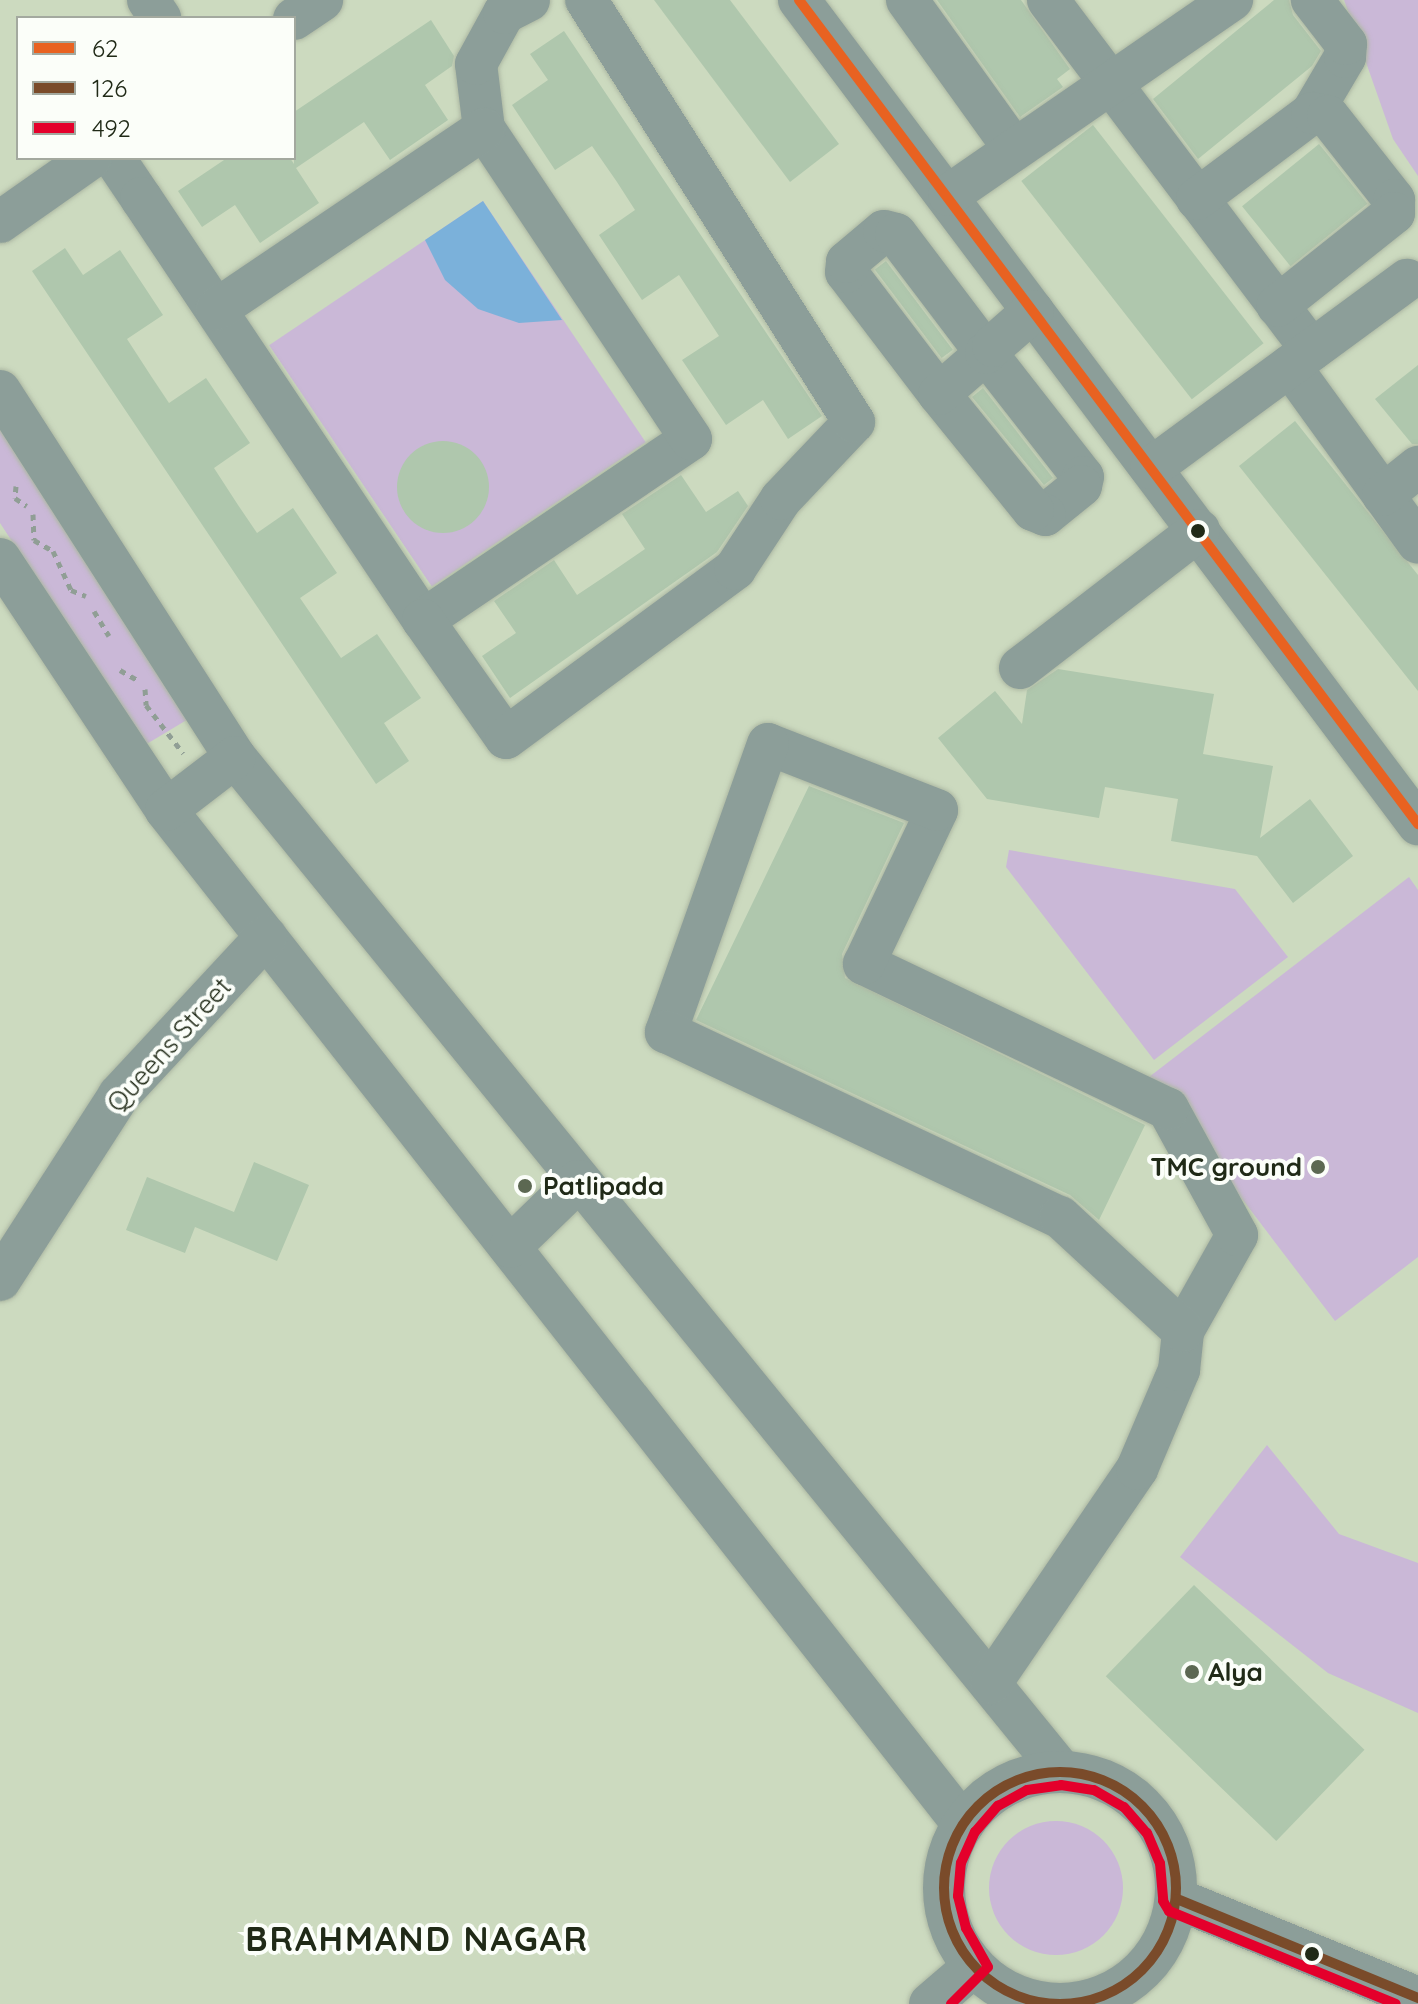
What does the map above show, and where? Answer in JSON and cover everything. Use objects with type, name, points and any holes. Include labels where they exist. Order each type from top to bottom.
[{"type":"street","points":[[296,18],[322,0]]},
{"type":"street","points":[[423,620],[691,439],[484,129],[476,64],[504,13],[529,0]]},
{"type":"street","points":[[115,160],[423,620],[506,738],[735,569],[781,499],[854,422],[586,0]]},
{"type":"street","points":[[799,0],[949,195],[1418,824]]},
{"type":"street","points":[[907,0],[1014,149]]},
{"type":"street","points":[[1048,0],[1277,306],[1301,358],[1383,495],[1418,543]]},
{"type":"street","points":[[949,195],[1232,0]]},
{"type":"street","points":[[1197,199],[1312,113],[1345,57],[1346,44],[1312,0]]},
{"type":"street","points":[[1277,306],[1394,213],[1394,200],[1328,116],[1312,113]]},
{"type":"street","points":[[216,310],[484,129]]},
{"type":"street","points":[[0,222],[88,160]]},
{"type":"street","points":[[884,231],[896,234],[1083,477],[1081,486],[1045,515],[1033,510],[939,394],[846,272],[847,262],[884,231]]},
{"type":"street","points":[[1151,468],[1407,280]]},
{"type":"street","points":[[939,394],[1033,311]]},
{"type":"street","points":[[0,391],[221,769],[578,1181],[1061,1771]]},
{"type":"street","points":[[1383,495],[1418,467]]},
{"type":"street","points":[[1020,668],[1199,530]]},
{"type":"street","points":[[0,559],[166,810],[963,1824]]},
{"type":"street","points":[[991,1683],[1137,1469],[1179,1370],[1183,1331],[1237,1235],[1168,1109],[864,964],[937,810],[768,744],[666,1032],[1060,1217],[1183,1331]]},
{"type":"street","points":[[166,810],[221,769]]},
{"type":"street","name":"Queens Street","points":[[0,1280],[119,1095],[266,937]]},
{"type":"street","points":[[510,1247],[578,1181]]},
{"type":"street","points":[[1061,1771],[1099,1777],[1142,1805],[1159,1825],[1174,1860],[1177,1899],[1166,1936],[1144,1969],[1131,1998],[1038,2003],[1003,1990],[974,1966],[953,1934],[944,1897],[947,1859],[963,1824],[989,1795],[1012,1783],[1061,1771]]},
{"type":"street","points":[[1177,1899],[1418,1998]]},
{"type":"street","points":[[930,2004],[974,1966]]},
{"type":"path","points":[[17,475],[15,498],[34,514],[34,540],[53,551],[71,590],[94,605],[95,619],[115,642]]},
{"type":"path","points":[[116,664],[138,679],[146,705],[221,769]]},
{"type":"shaded area","points":[[1344,0],[1418,0],[1418,176],[1393,139]]},
{"type":"shaded area","points":[[483,201],[646,442],[432,587],[269,345]]},
{"type":"shaded area","points":[[0,429],[190,718],[145,745],[0,523]]},
{"type":"shaded area","points":[[1009,850],[1235,889],[1288,957],[1154,1060],[1006,867]]},
{"type":"shaded area","name":"TMC ground","points":[[1409,877],[1418,890],[1418,1257],[1335,1321],[1149,1077]]},
{"type":"shaded area","points":[[1267,1445],[1339,1534],[1418,1563],[1418,1713],[1328,1673],[1180,1557]]},
{"type":"shaded area","points":[[1056,1821],[1082,1826],[1104,1840],[1118,1862],[1123,1888],[1118,1914],[1104,1936],[1082,1950],[1056,1955],[1030,1950],[1008,1936],[994,1914],[989,1888],[994,1862],[1008,1840],[1030,1826]]},
{"type":"water","points":[[483,201],[562,320],[519,323],[478,309],[445,280],[425,240]]},
{"type":"building","points":[[654,0],[730,0],[839,144],[790,182]]},
{"type":"building","points":[[937,0],[1021,0],[1070,69],[1057,79],[1063,87],[1020,117]]},
{"type":"building","points":[[1274,0],[1289,0],[1293,15],[1321,51],[1312,66],[1198,159],[1153,99]]},
{"type":"building","points":[[431,20],[454,56],[452,66],[425,85],[448,120],[390,160],[364,122],[296,168],[319,203],[260,243],[235,205],[202,227],[178,191],[224,160],[291,160],[294,164],[296,111]]},
{"type":"building","points":[[564,31],[822,416],[788,439],[763,400],[726,425],[682,360],[719,336],[679,275],[642,300],[599,235],[635,210],[617,182],[592,146],[555,170],[512,105],[548,80],[530,54]]},
{"type":"building","points":[[1093,125],[1264,343],[1192,399],[1021,181]]},
{"type":"building","points":[[1319,144],[1367,204],[1291,266],[1242,206]]},
{"type":"building","points":[[65,248],[83,275],[120,250],[163,315],[127,339],[169,403],[206,378],[250,443],[214,468],[238,505],[257,533],[293,508],[337,573],[300,598],[341,658],[377,634],[421,698],[384,723],[409,761],[376,784],[32,271]]},
{"type":"building","points":[[886,261],[953,350],[942,358],[875,269]]},
{"type":"building","points":[[1418,365],[1418,444],[1412,444],[1375,399]]},
{"type":"building","points":[[983,388],[1053,478],[1044,485],[972,397]]},
{"type":"building","points":[[1295,421],[1418,575],[1418,691],[1239,466]]},
{"type":"building","points":[[443,441],[461,444],[476,454],[486,469],[489,487],[486,505],[476,520],[461,530],[443,533],[425,530],[410,520],[400,505],[397,487],[400,469],[410,454],[425,444]]},
{"type":"building","points":[[681,475],[706,512],[738,491],[748,506],[717,552],[510,698],[482,656],[516,633],[494,601],[554,560],[577,595],[610,573],[645,549],[622,514]]},
{"type":"building","points":[[1058,669],[1214,694],[1203,754],[1273,766],[1260,838],[1310,799],[1353,856],[1293,903],[1257,856],[1171,841],[1178,799],[1105,787],[1099,818],[987,799],[938,738],[995,691],[1022,724],[1027,690]]},
{"type":"building","points":[[809,786],[904,823],[842,954],[845,978],[1145,1125],[1099,1220],[1070,1195],[696,1020]]},
{"type":"building","points":[[254,1162],[309,1185],[277,1261],[195,1227],[185,1253],[126,1230],[147,1177],[234,1212]]},
{"type":"building","points":[[1194,1585],[1364,1750],[1276,1841],[1106,1676]]},
{"type":"transit line","name":"62","points":[[799,0],[1418,824]]},
{"type":"transit line","name":"126","points":[[1060,1772],[1104,1781],[1142,1806],[1167,1844],[1176,1888],[1167,1932],[1142,1970],[1104,1995],[1060,2004],[1016,1995],[978,1970],[953,1932],[944,1888],[953,1844],[978,1806],[1016,1781],[1060,1772]]},
{"type":"transit line","name":"492","points":[[951,2004],[988,1967],[966,1928],[958,1896],[961,1863],[975,1832],[998,1806],[1027,1790],[1061,1785],[1094,1790],[1124,1807],[1147,1833],[1160,1863],[1163,1901],[1169,1911],[1396,2004]]},
{"type":"transit line","name":"126","points":[[1177,1899],[1418,1998]]},
{"type":"place","name":"TMC ground","points":[[1318,1167]]},
{"type":"place","name":"Patlipada","points":[[525,1186]]},
{"type":"place","name":"Alya","points":[[1192,1672]]},
{"type":"district","name":"BRAHMAND NAGAR","points":[[417,1939]]}]
